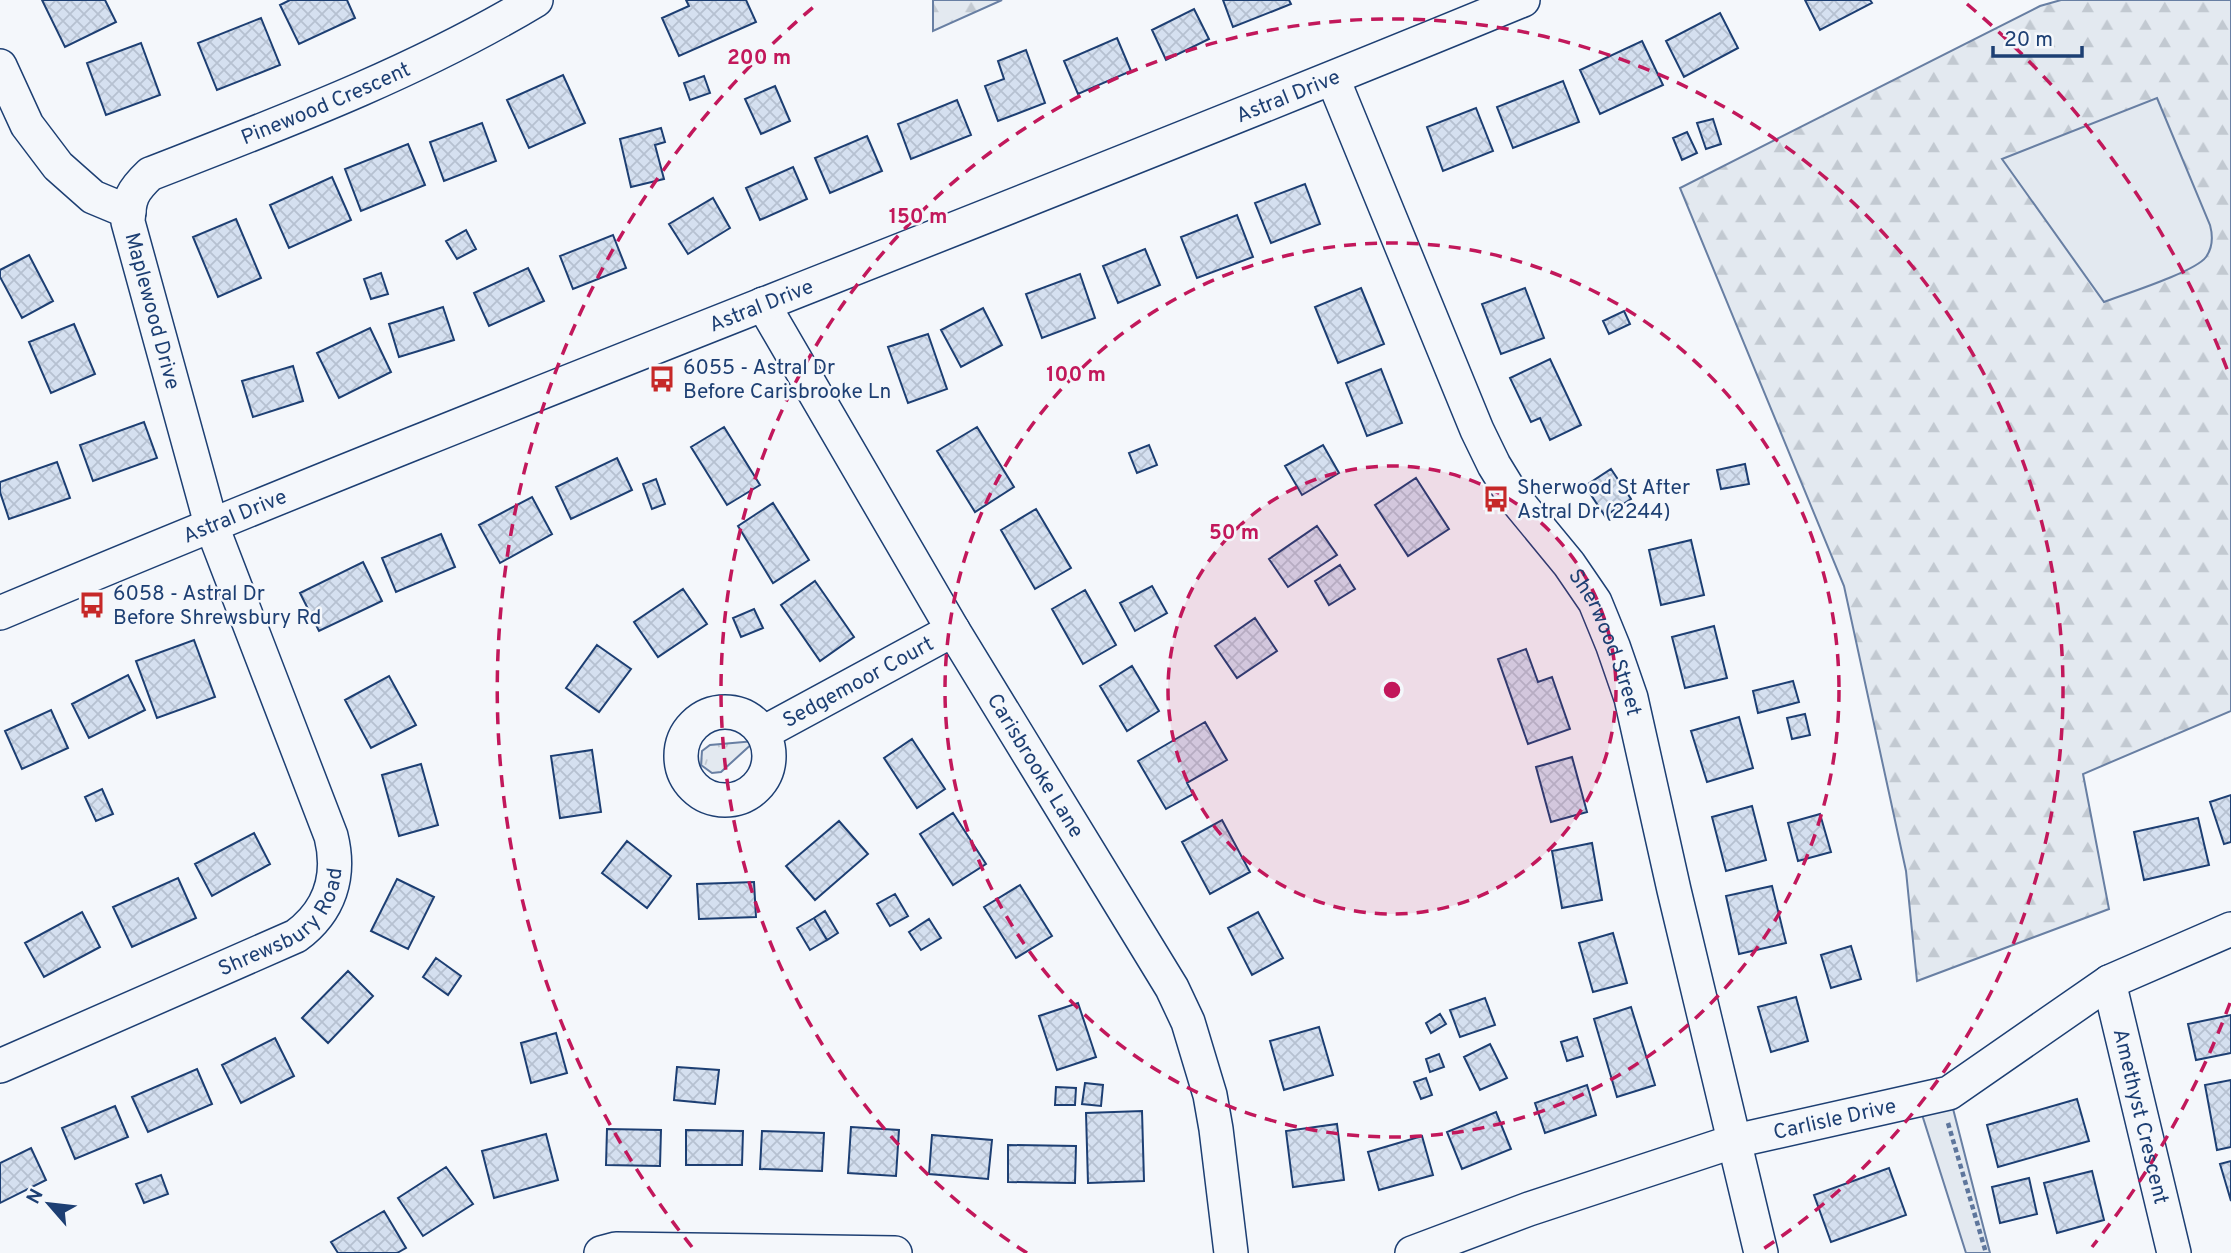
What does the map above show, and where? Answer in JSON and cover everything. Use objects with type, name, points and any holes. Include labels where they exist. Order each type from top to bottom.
[{"type":"street","name":"Pinewood Crescent","points":[[129,212],[134,190],[150,174],[284,122],[421,62],[536,0]]},
{"type":"street","name":"Astral Drive","points":[[0,613],[211,524],[1333,79],[1523,0]]},
{"type":"street","name":"Maplewood Drive","points":[[0,66],[27,125],[58,166],[93,197],[129,212],[128,222],[211,524]]},
{"type":"street","name":"Sherwood Street","points":[[1333,79],[1477,430],[1513,496],[1569,564],[1595,603],[1632,698],[1674,890],[1760,1253]]},
{"type":"street","name":"Carisbrooke Lane","points":[[763,304],[953,630],[1172,988],[1188,1022],[1210,1095],[1231,1253]]},
{"type":"street","name":"Shrewsbury Road","points":[[0,1066],[296,936],[316,919],[328,899],[335,867],[331,836],[211,524]]},
{"type":"street","name":"Sedgemoor Court","points":[[762,733],[953,630]]},
{"type":"street","name":"Carlisle Drive","points":[[1412,1253],[1529,1209],[1735,1141],[1948,1093],[2109,982],[2231,929]]},
{"type":"street","name":"Amethyst Crescent","points":[[2109,982],[2174,1253]]},
{"type":"street","points":[[612,1252],[895,1253]]},
{"type":"path","points":[[1948,1093],[1939,1093],[1986,1253]]},
{"type":"green space","points":[[933,0],[1002,0],[933,31]]},
{"type":"green space","points":[[2061,0],[2231,0],[2231,711],[2083,774],[2109,909],[1917,981],[1906,871],[1844,586],[1680,188],[2040,6]]},
{"type":"green space","points":[[2157,98],[2210,225],[2211,245],[2206,257],[2188,269],[2104,302],[2002,159]]},
{"type":"green space","points":[[755,741],[721,772],[712,773],[701,765],[702,751],[710,745]]},
{"type":"green space","points":[[1949,1093],[1990,1253],[1966,1253],[1919,1105]]},
{"type":"building","points":[[42,0],[105,0],[116,22],[65,47]]},
{"type":"building","points":[[290,0],[347,0],[355,18],[299,44],[280,5]]},
{"type":"building","points":[[686,0],[746,0],[756,22],[679,56],[662,18],[689,6]]},
{"type":"building","points":[[1223,0],[1289,0],[1291,4],[1233,27]]},
{"type":"building","points":[[1805,0],[1870,0],[1872,3],[1820,30]]},
{"type":"building","points":[[1194,9],[1209,39],[1166,60],[1152,30]]},
{"type":"building","points":[[1720,13],[1738,48],[1684,77],[1666,41]]},
{"type":"building","points":[[261,18],[280,65],[217,90],[198,43]]},
{"type":"building","points":[[1117,38],[1131,71],[1078,94],[1064,61]]},
{"type":"building","points":[[1642,41],[1663,85],[1600,114],[1580,70]]},
{"type":"building","points":[[141,43],[160,95],[106,115],[87,63]]},
{"type":"building","points":[[1026,50],[1045,103],[998,121],[985,86],[1004,79],[998,61]]},
{"type":"building","points":[[563,75],[585,123],[529,148],[507,100]]},
{"type":"building","points":[[704,76],[710,93],[690,100],[684,83]]},
{"type":"building","points":[[1563,81],[1579,122],[1513,148],[1497,107]]},
{"type":"building","points":[[775,86],[790,121],[761,134],[745,99]]},
{"type":"building","points":[[957,100],[971,135],[911,159],[898,124]]},
{"type":"building","points":[[1476,108],[1493,151],[1443,171],[1427,127]]},
{"type":"building","points":[[1713,119],[1721,144],[1706,149],[1697,123]]},
{"type":"building","points":[[482,123],[496,161],[444,181],[430,142]]},
{"type":"building","points":[[661,128],[665,142],[655,145],[664,179],[631,187],[620,139]]},
{"type":"building","points":[[1687,132],[1697,153],[1682,160],[1673,138]]},
{"type":"building","points":[[867,136],[882,171],[830,193],[815,158]]},
{"type":"building","points":[[408,144],[425,185],[361,211],[345,169]]},
{"type":"building","points":[[793,167],[807,199],[760,220],[746,188]]},
{"type":"building","points":[[332,177],[351,220],[289,248],[270,205]]},
{"type":"building","points":[[1305,184],[1320,224],[1271,243],[1255,203]]},
{"type":"building","points":[[713,198],[730,228],[688,254],[669,224]]},
{"type":"building","points":[[1237,215],[1253,257],[1197,278],[1181,237]]},
{"type":"building","points":[[236,219],[261,278],[218,297],[193,237]]},
{"type":"building","points":[[466,230],[476,249],[457,259],[446,241]]},
{"type":"building","points":[[613,235],[626,268],[573,289],[560,256]]},
{"type":"building","points":[[1145,249],[1160,285],[1118,303],[1103,266]]},
{"type":"building","points":[[29,255],[53,301],[22,318],[0,277],[0,270]]},
{"type":"building","points":[[528,268],[544,301],[489,326],[474,293]]},
{"type":"building","points":[[381,273],[388,294],[371,299],[364,279]]},
{"type":"building","points":[[1080,274],[1095,318],[1042,338],[1026,294]]},
{"type":"building","points":[[1361,288],[1384,344],[1338,363],[1315,307]]},
{"type":"building","points":[[1525,288],[1544,338],[1501,354],[1482,304]]},
{"type":"building","points":[[443,307],[454,340],[399,357],[389,324]]},
{"type":"building","points":[[983,308],[1002,345],[961,367],[941,330]]},
{"type":"building","points":[[1624,311],[1630,324],[1609,334],[1603,321]]},
{"type":"building","points":[[74,324],[95,374],[51,393],[29,342]]},
{"type":"building","points":[[370,328],[391,372],[339,398],[317,353]]},
{"type":"building","points":[[928,334],[947,389],[908,403],[888,347]]},
{"type":"building","points":[[1550,359],[1581,425],[1550,440],[1540,418],[1531,422],[1510,378]]},
{"type":"building","points":[[293,366],[303,401],[253,417],[242,381]]},
{"type":"building","points":[[1381,369],[1402,423],[1367,436],[1346,383]]},
{"type":"building","points":[[144,422],[157,458],[93,481],[80,445]]},
{"type":"building","points":[[724,427],[760,485],[727,505],[691,447]]},
{"type":"building","points":[[977,427],[1014,487],[975,512],[937,451]]},
{"type":"building","points":[[1149,445],[1157,465],[1137,473],[1129,453]]},
{"type":"building","points":[[1323,445],[1339,473],[1302,495],[1285,466]]},
{"type":"building","points":[[617,458],[632,490],[571,519],[556,487]]},
{"type":"building","points":[[57,462],[70,498],[9,519],[0,492],[0,482]]},
{"type":"building","points":[[1745,464],[1749,484],[1721,489],[1717,470]]},
{"type":"building","points":[[1611,469],[1631,499],[1605,516],[1585,486]]},
{"type":"building","points":[[1416,478],[1449,529],[1408,556],[1375,505]]},
{"type":"building","points":[[656,479],[665,504],[652,509],[643,484]]},
{"type":"building","points":[[532,497],[552,534],[500,563],[479,525]]},
{"type":"building","points":[[773,503],[809,560],[773,583],[738,526]]},
{"type":"building","points":[[1036,509],[1071,568],[1035,589],[1001,530]]},
{"type":"building","points":[[1317,526],[1337,555],[1288,587],[1269,559]]},
{"type":"building","points":[[441,534],[455,567],[396,592],[382,558]]},
{"type":"building","points":[[1691,540],[1704,595],[1661,605],[1649,550]]},
{"type":"building","points":[[363,562],[382,601],[319,631],[300,593]]},
{"type":"building","points":[[1340,565],[1355,589],[1329,605],[1315,581]]},
{"type":"building","points":[[815,581],[854,637],[820,661],[781,605]]},
{"type":"building","points":[[1152,586],[1167,613],[1135,631],[1120,603]]},
{"type":"building","points":[[683,589],[707,624],[658,657],[634,622]]},
{"type":"building","points":[[1085,590],[1116,645],[1083,664],[1052,609]]},
{"type":"building","points":[[754,609],[763,628],[741,637],[733,618]]},
{"type":"building","points":[[1255,618],[1277,651],[1237,678],[1215,646]]},
{"type":"building","points":[[1714,626],[1727,678],[1685,688],[1672,637]]},
{"type":"building","points":[[194,640],[215,697],[157,718],[136,661]]},
{"type":"building","points":[[597,645],[631,669],[599,712],[566,688]]},
{"type":"building","points":[[1526,649],[1538,682],[1552,677],[1570,729],[1528,744],[1498,659]]},
{"type":"building","points":[[1132,666],[1159,711],[1127,731],[1100,686]]},
{"type":"building","points":[[128,675],[145,710],[89,738],[72,704]]},
{"type":"building","points":[[389,676],[416,725],[371,748],[345,700]]},
{"type":"building","points":[[1793,681],[1799,702],[1758,713],[1753,691]]},
{"type":"building","points":[[51,710],[68,748],[22,769],[5,731]]},
{"type":"building","points":[[1805,714],[1810,735],[1792,739],[1787,718]]},
{"type":"building","points":[[1739,717],[1753,768],[1707,782],[1691,731]]},
{"type":"building","points":[[1205,722],[1227,760],[1187,783],[1193,794],[1166,809],[1138,761]]},
{"type":"building","points":[[912,739],[945,789],[917,808],[884,758]]},
{"type":"building","points":[[592,750],[601,812],[560,818],[551,756]]},
{"type":"building","points":[[1572,757],[1587,812],[1551,822],[1536,767]]},
{"type":"building","points":[[421,764],[438,825],[399,836],[382,775]]},
{"type":"building","points":[[102,789],[113,814],[96,821],[85,797]]},
{"type":"building","points":[[2231,795],[2231,842],[2224,844],[2210,802]]},
{"type":"building","points":[[1752,806],[1766,860],[1726,871],[1712,817]]},
{"type":"building","points":[[953,813],[986,864],[953,885],[920,834]]},
{"type":"building","points":[[1820,814],[1831,852],[1798,861],[1788,823]]},
{"type":"building","points":[[2198,818],[2209,865],[2144,880],[2134,832]]},
{"type":"building","points":[[1222,820],[1250,872],[1210,894],[1182,842]]},
{"type":"building","points":[[839,821],[868,854],[815,900],[786,866]]},
{"type":"building","points":[[254,833],[270,864],[212,896],[195,864]]},
{"type":"building","points":[[627,841],[671,876],[647,908],[602,873]]},
{"type":"building","points":[[1592,843],[1602,900],[1562,908],[1552,851]]},
{"type":"building","points":[[178,878],[196,918],[132,947],[113,907]]},
{"type":"building","points":[[397,879],[434,897],[408,949],[371,931]]},
{"type":"building","points":[[754,882],[756,917],[699,919],[697,884]]},
{"type":"building","points":[[1020,885],[1052,936],[1016,958],[984,907]]},
{"type":"building","points":[[1772,886],[1786,943],[1739,954],[1726,896]]},
{"type":"building","points":[[895,894],[908,916],[890,926],[877,904]]},
{"type":"building","points":[[825,911],[838,933],[827,940],[814,918]]},
{"type":"building","points":[[82,912],[100,947],[44,977],[25,943]]},
{"type":"building","points":[[1258,912],[1283,958],[1252,975],[1228,928]]},
{"type":"building","points":[[814,918],[827,940],[810,950],[797,928]]},
{"type":"building","points":[[929,919],[941,938],[921,950],[909,932]]},
{"type":"building","points":[[1613,933],[1627,983],[1593,992],[1579,943]]},
{"type":"building","points":[[1851,946],[1861,979],[1831,988],[1821,955]]},
{"type":"building","points":[[436,958],[461,976],[448,995],[423,977]]},
{"type":"building","points":[[348,971],[373,996],[328,1043],[302,1018]]},
{"type":"building","points":[[1796,997],[1808,1041],[1771,1052],[1758,1007]]},
{"type":"building","points":[[1485,998],[1495,1025],[1460,1037],[1450,1010]]},
{"type":"building","points":[[1078,1003],[1096,1057],[1057,1070],[1039,1016]]},
{"type":"building","points":[[1631,1007],[1655,1085],[1617,1097],[1594,1019]]},
{"type":"building","points":[[1440,1014],[1446,1024],[1431,1033],[1426,1023]]},
{"type":"building","points":[[2231,1015],[2231,1053],[2196,1060],[2188,1024]]},
{"type":"building","points":[[1319,1027],[1333,1075],[1284,1090],[1270,1041]]},
{"type":"building","points":[[556,1033],[567,1073],[531,1083],[521,1043]]},
{"type":"building","points":[[1577,1037],[1583,1056],[1567,1061],[1561,1042]]},
{"type":"building","points":[[275,1038],[294,1076],[241,1103],[222,1065]]},
{"type":"building","points":[[1490,1044],[1507,1078],[1480,1090],[1464,1057]]},
{"type":"building","points":[[1439,1054],[1444,1067],[1430,1072],[1426,1059]]},
{"type":"building","points":[[677,1067],[719,1070],[715,1104],[674,1100]]},
{"type":"building","points":[[197,1069],[212,1104],[148,1132],[132,1097]]},
{"type":"building","points":[[1426,1078],[1432,1095],[1421,1099],[1414,1082]]},
{"type":"building","points":[[2231,1080],[2231,1147],[2217,1150],[2205,1085]]},
{"type":"building","points":[[1085,1083],[1103,1085],[1101,1106],[1082,1104]]},
{"type":"building","points":[[1587,1085],[1596,1115],[1545,1133],[1535,1103]]},
{"type":"building","points":[[1056,1087],[1076,1088],[1075,1105],[1055,1105]]},
{"type":"building","points":[[2077,1099],[2089,1141],[1998,1167],[1987,1125]]},
{"type":"building","points":[[115,1106],[128,1137],[75,1159],[62,1128]]},
{"type":"building","points":[[1142,1111],[1144,1181],[1088,1183],[1086,1113]]},
{"type":"building","points":[[1496,1112],[1511,1149],[1462,1169],[1447,1132]]},
{"type":"building","points":[[1337,1124],[1344,1180],[1293,1187],[1286,1131]]},
{"type":"building","points":[[851,1127],[899,1130],[896,1176],[848,1173]]},
{"type":"building","points":[[607,1129],[661,1130],[660,1166],[606,1165]]},
{"type":"building","points":[[686,1130],[743,1131],[742,1165],[686,1165]]},
{"type":"building","points":[[762,1131],[824,1133],[822,1171],[760,1169]]},
{"type":"building","points":[[546,1134],[558,1180],[494,1198],[482,1151]]},
{"type":"building","points":[[932,1135],[992,1140],[988,1179],[929,1174]]},
{"type":"building","points":[[1422,1136],[1433,1175],[1379,1190],[1368,1152]]},
{"type":"building","points":[[1008,1145],[1076,1146],[1075,1183],[1008,1182]]},
{"type":"building","points":[[31,1148],[46,1180],[0,1203],[0,1163]]},
{"type":"building","points":[[2231,1161],[2231,1201],[2220,1164]]},
{"type":"building","points":[[446,1167],[473,1204],[423,1236],[398,1198]]},
{"type":"building","points":[[1889,1168],[1906,1215],[1831,1242],[1814,1195]]},
{"type":"building","points":[[2092,1171],[2104,1220],[2057,1233],[2044,1183]]},
{"type":"building","points":[[161,1175],[168,1194],[144,1203],[136,1184]]},
{"type":"building","points":[[2029,1178],[2037,1214],[2000,1223],[1992,1187]]},
{"type":"building","points":[[384,1211],[406,1248],[397,1253],[338,1253],[331,1242]]},
{"type":"place","name":"6055 - Astral Dr Before Carisbrooke Ln","points":[[662,379]]},
{"type":"place","name":"Sherwood St After Astral Dr (2244)","points":[[1496,499]]},
{"type":"place","name":"6058 - Astral Dr Before Shrewsbury Rd","points":[[92,605]]}]
